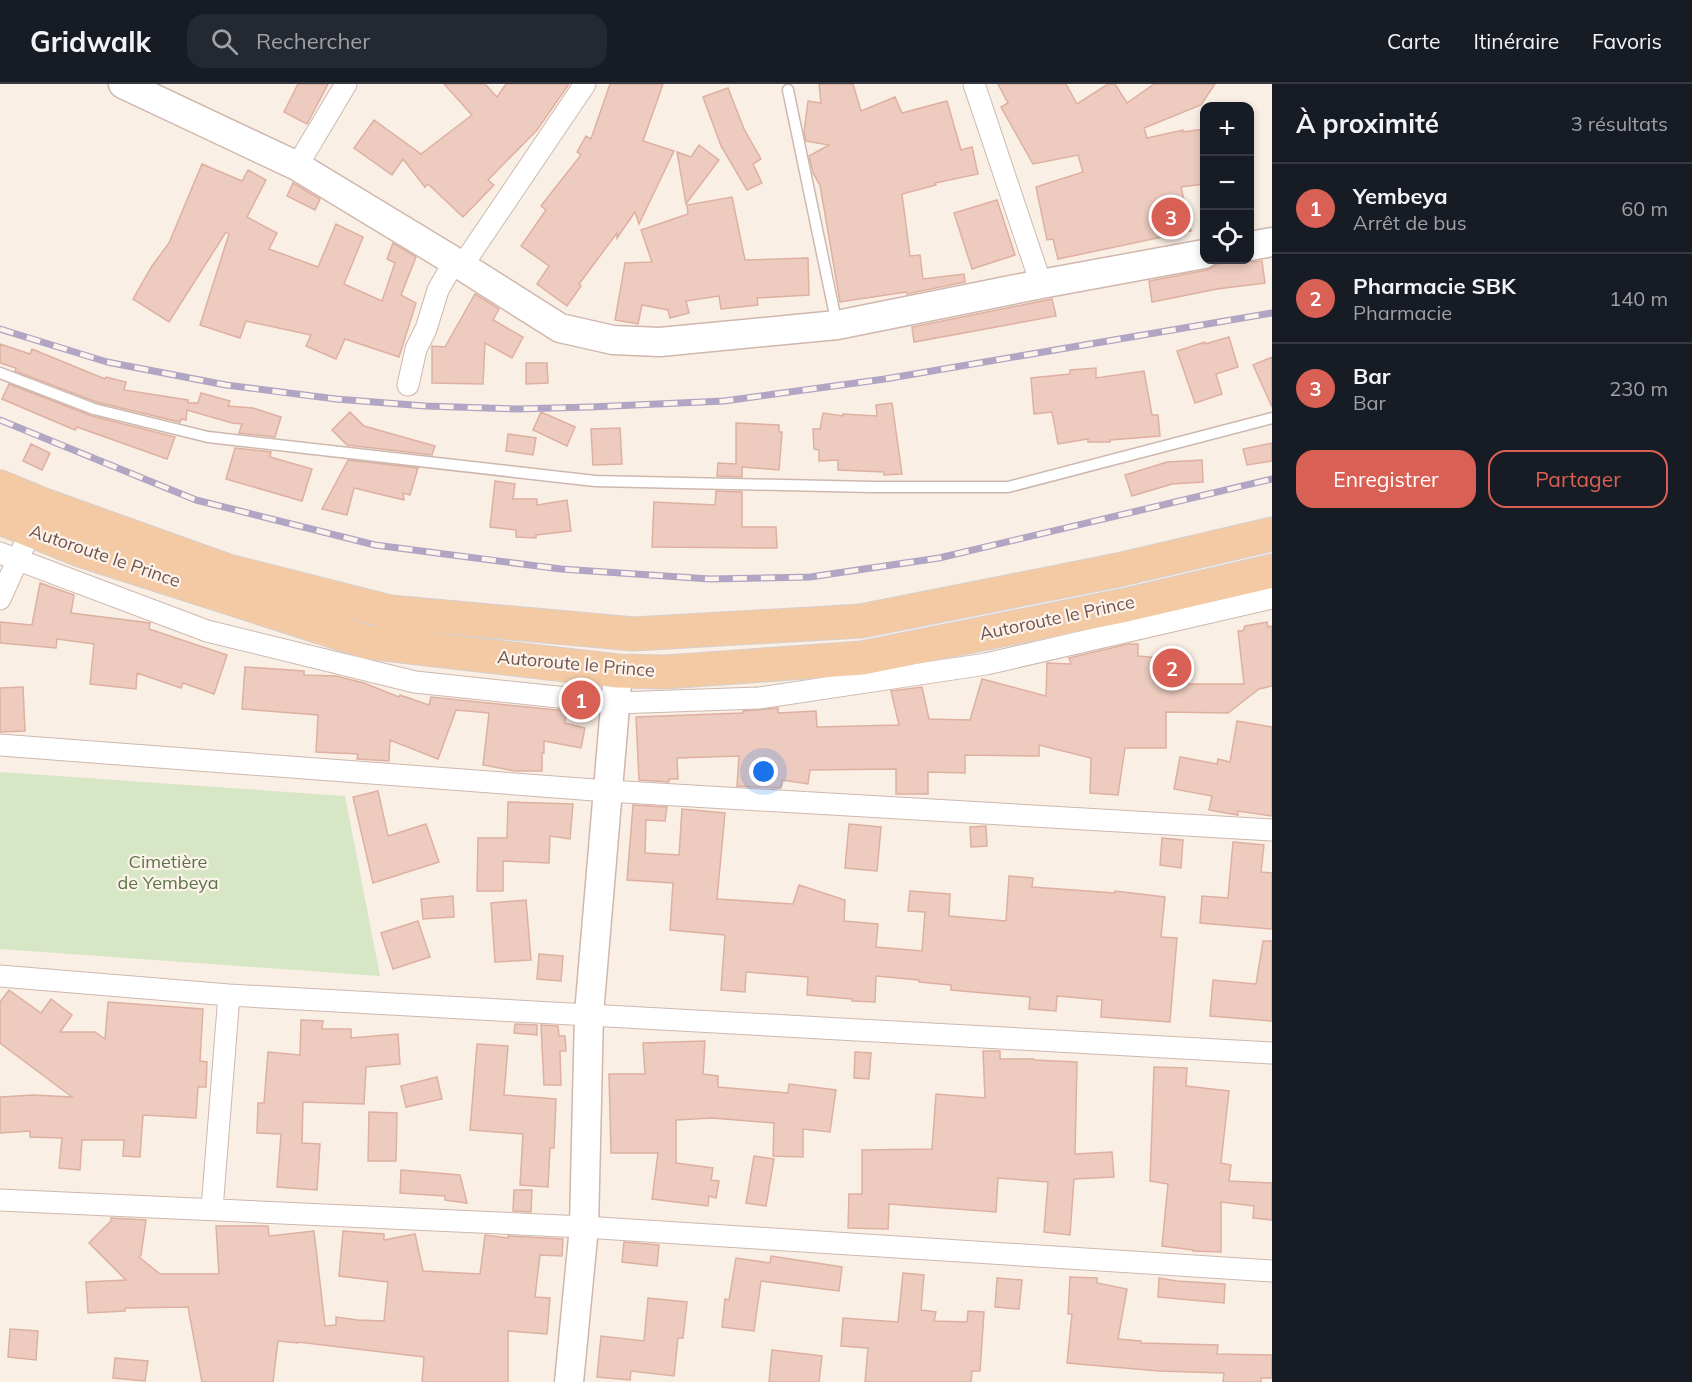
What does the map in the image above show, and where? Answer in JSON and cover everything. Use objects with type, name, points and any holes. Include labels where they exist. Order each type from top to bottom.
[{"type":"main road","name":"Autoroute le Prince","points":[[0,487],[228,571],[390,612],[634,634],[861,621],[1118,570],[1272,534]]},
{"type":"main road","name":"Autoroute le Prince","points":[[0,518],[80,550],[367,642],[618,671],[666,672],[862,658],[1126,604],[1272,571]]},
{"type":"street","points":[[123,84],[297,166],[561,328],[613,340],[660,342],[837,325],[1200,255]]},
{"type":"street","points":[[297,166],[346,84]]},
{"type":"street","points":[[408,385],[416,349],[426,329],[438,290],[585,84]]},
{"type":"street","points":[[974,84],[1041,284]]},
{"type":"street","points":[[1254,245],[1272,242]]},
{"type":"street","points":[[0,599],[9,557],[31,530]]},
{"type":"street","points":[[9,557],[207,631],[415,682],[615,703],[759,698],[986,664],[1272,598]]},
{"type":"street","points":[[569,1382],[584,1227],[589,1014],[618,671]]},
{"type":"street","points":[[0,745],[608,792],[1272,830]]},
{"type":"street","points":[[0,976],[229,995],[1272,1053]]},
{"type":"street","points":[[212,1209],[229,995]]},
{"type":"street","points":[[0,1200],[584,1227],[1272,1271]]},
{"type":"lane","points":[[788,90],[837,325]]},
{"type":"lane","points":[[0,373],[94,410],[208,437],[595,480],[872,487],[1008,487],[1272,418]]},
{"type":"green space","name":"Cimetière de Yembeya","points":[[0,772],[345,796],[380,976],[0,949]]},
{"type":"building","points":[[298,84],[328,84],[307,124],[284,112]]},
{"type":"building","points":[[444,84],[485,84],[497,97],[506,84],[569,84],[537,130],[488,180],[494,185],[463,217],[428,184],[425,187],[403,159],[392,175],[354,148],[374,120],[421,154],[472,115]]},
{"type":"building","points":[[610,84],[663,84],[643,141],[674,151],[639,224],[635,212],[579,284],[581,286],[567,306],[537,284],[549,266],[521,246],[546,210],[541,206],[581,155],[577,152],[586,136],[591,139]]},
{"type":"building","points":[[819,84],[853,84],[861,111],[895,97],[902,113],[947,101],[961,150],[972,147],[978,174],[935,183],[936,185],[902,194],[910,256],[920,255],[923,279],[964,274],[965,282],[907,294],[906,292],[840,302],[820,185],[813,173],[809,156],[829,145],[806,141],[804,132],[808,101],[821,103]]},
{"type":"building","points":[[998,84],[1066,84],[1077,104],[1108,84],[1115,84],[1127,103],[1154,84],[1215,84],[1203,102],[1200,102],[1200,105],[1144,128],[1147,138],[1183,130],[1182,132],[1200,130],[1200,185],[1181,187],[1191,231],[1058,259],[1053,239],[1047,240],[1036,187],[1083,172],[1078,155],[1033,164],[1001,107],[1008,103]]},
{"type":"building","points":[[728,88],[744,129],[761,159],[753,164],[762,183],[747,190],[721,146],[703,97]]},
{"type":"building","points":[[699,145],[719,160],[686,204],[677,152],[691,157]]},
{"type":"building","points":[[202,164],[242,181],[248,170],[266,180],[247,217],[277,233],[269,249],[318,267],[336,224],[363,237],[344,284],[382,301],[395,263],[387,259],[393,243],[416,257],[401,295],[416,303],[399,357],[345,339],[336,359],[306,346],[311,335],[246,321],[240,338],[200,325],[229,234],[226,232],[169,322],[133,299],[152,266],[169,243]]},
{"type":"building","points":[[293,183],[320,199],[315,210],[287,196]]},
{"type":"building","points":[[732,197],[745,260],[808,258],[809,295],[757,298],[758,305],[721,309],[719,296],[686,301],[689,313],[670,318],[668,310],[642,305],[638,324],[615,320],[625,263],[652,262],[641,230],[688,214],[687,205]]},
{"type":"building","points":[[997,200],[1015,255],[972,269],[954,213]]},
{"type":"building","points":[[1262,261],[1265,283],[1217,289],[1152,302],[1149,281],[1207,270],[1217,264],[1254,264],[1254,262]]},
{"type":"building","points":[[475,294],[499,309],[493,320],[523,337],[512,358],[485,343],[483,384],[432,383],[432,346],[445,347]]},
{"type":"building","points":[[1052,299],[1056,316],[914,342],[912,327]]},
{"type":"building","points":[[1229,337],[1238,367],[1216,374],[1222,394],[1195,403],[1177,351]]},
{"type":"building","points":[[0,344],[30,354],[32,349],[105,379],[106,377],[126,382],[124,390],[188,400],[188,403],[198,403],[201,393],[230,401],[228,406],[253,408],[281,417],[275,437],[239,433],[242,424],[187,410],[186,420],[181,419],[180,422],[96,402],[0,363]]},
{"type":"building","points":[[1272,357],[1272,407],[1253,365]]},
{"type":"building","points":[[526,363],[547,363],[548,383],[526,384]]},
{"type":"building","points":[[1096,368],[1096,378],[1144,371],[1152,415],[1158,415],[1160,436],[1110,440],[1110,442],[1088,442],[1088,439],[1058,444],[1052,412],[1034,414],[1031,378],[1070,374],[1070,370]]},
{"type":"building","points":[[9,384],[92,416],[175,437],[167,459],[77,427],[75,430],[2,399]]},
{"type":"building","points":[[892,403],[902,474],[884,475],[884,472],[838,470],[838,460],[819,461],[819,450],[814,449],[813,429],[820,429],[823,413],[843,416],[843,414],[877,416],[876,405]]},
{"type":"building","points":[[350,412],[364,426],[435,446],[432,455],[347,445],[332,430]]},
{"type":"building","points":[[541,412],[575,427],[567,446],[533,430]]},
{"type":"building","points":[[736,423],[779,425],[779,432],[782,432],[779,470],[742,467],[742,477],[717,476],[718,463],[736,464]]},
{"type":"building","points":[[620,428],[622,464],[593,465],[591,429]]},
{"type":"building","points":[[508,434],[536,438],[533,455],[506,451]]},
{"type":"building","points":[[1272,443],[1272,461],[1247,465],[1243,449]]},
{"type":"building","points":[[31,444],[50,453],[42,470],[23,461]]},
{"type":"building","points":[[235,448],[271,452],[270,457],[312,469],[302,501],[226,479]]},
{"type":"building","points":[[348,460],[418,468],[410,495],[403,493],[404,500],[354,488],[347,515],[322,509]]},
{"type":"building","points":[[1202,460],[1203,482],[1172,484],[1132,496],[1125,475],[1167,462]]},
{"type":"building","points":[[495,481],[515,484],[513,499],[537,499],[537,505],[567,500],[571,531],[536,535],[536,538],[516,537],[516,530],[490,527]]},
{"type":"building","points":[[716,491],[742,492],[742,527],[776,527],[777,548],[652,547],[654,502],[715,505]]},
{"type":"building","points":[[40,583],[74,595],[71,613],[150,623],[149,629],[227,655],[214,694],[183,683],[181,688],[137,673],[136,689],[90,684],[94,644],[57,639],[56,648],[0,643],[0,622],[32,625]]},
{"type":"building","points":[[1267,622],[1268,627],[1272,626],[1272,686],[1259,689],[1228,713],[1166,712],[1166,748],[1125,748],[1118,795],[1090,793],[1091,758],[1039,745],[1039,756],[965,755],[965,773],[928,772],[928,794],[896,794],[896,769],[810,770],[808,784],[782,780],[781,788],[737,786],[739,756],[677,758],[678,779],[669,779],[669,782],[639,780],[636,717],[743,713],[743,711],[778,708],[778,713],[816,711],[817,727],[899,725],[891,691],[922,687],[929,719],[970,720],[982,679],[1046,696],[1047,663],[1071,664],[1069,658],[1128,644],[1138,644],[1138,656],[1184,660],[1182,684],[1244,684],[1238,631],[1243,631],[1245,626]]},
{"type":"building","points":[[245,667],[304,671],[304,675],[336,676],[429,705],[431,697],[566,711],[565,723],[585,728],[581,748],[544,741],[542,771],[515,771],[483,765],[489,713],[456,710],[438,759],[390,740],[389,761],[357,759],[358,754],[316,752],[318,715],[242,709]]},
{"type":"building","points":[[23,687],[25,731],[0,732],[0,688]]},
{"type":"building","points":[[1237,721],[1272,727],[1272,816],[1238,811],[1238,815],[1209,810],[1212,796],[1174,789],[1180,757],[1217,764],[1218,759],[1230,762]]},
{"type":"building","points":[[378,791],[388,836],[426,824],[439,862],[373,883],[353,797]]},
{"type":"building","points":[[508,802],[573,804],[570,839],[550,836],[549,863],[503,861],[503,891],[477,891],[478,838],[507,838]]},
{"type":"building","points":[[633,805],[667,807],[665,821],[646,820],[645,853],[679,855],[682,809],[725,813],[717,899],[793,904],[799,885],[845,900],[844,921],[878,924],[876,947],[922,951],[925,912],[908,911],[910,891],[950,894],[949,916],[1006,921],[1009,876],[1033,878],[1032,887],[1115,893],[1115,891],[1165,897],[1161,937],[1177,938],[1170,1022],[1101,1017],[1102,1000],[1057,996],[1056,1011],[1029,1009],[1030,997],[951,990],[951,985],[876,976],[875,1002],[807,995],[808,977],[746,972],[745,992],[721,990],[725,935],[670,930],[673,883],[627,880]]},
{"type":"building","points":[[849,824],[881,827],[877,871],[845,868]]},
{"type":"building","points":[[986,826],[987,846],[971,847],[970,827]]},
{"type":"building","points":[[1162,838],[1183,840],[1181,868],[1160,865]]},
{"type":"building","points":[[1233,842],[1264,845],[1261,872],[1272,873],[1272,929],[1200,923],[1202,896],[1228,898]]},
{"type":"building","points":[[453,896],[454,917],[423,919],[421,899]]},
{"type":"building","points":[[526,900],[531,960],[495,962],[491,903]]},
{"type":"building","points":[[418,921],[430,957],[393,969],[381,933]]},
{"type":"building","points":[[1263,941],[1272,941],[1272,1021],[1210,1016],[1213,980],[1256,984]]},
{"type":"building","points":[[539,954],[563,956],[561,981],[537,979]]},
{"type":"building","points":[[9,990],[41,1013],[51,999],[72,1015],[60,1032],[95,1032],[105,1039],[108,1002],[203,1009],[200,1061],[207,1062],[206,1087],[198,1087],[196,1118],[143,1115],[140,1157],[123,1156],[124,1140],[82,1140],[80,1170],[59,1168],[62,1138],[30,1137],[30,1131],[0,1133],[0,1097],[34,1095],[72,1097],[0,1043],[0,1002]]},
{"type":"building","points":[[301,1020],[323,1021],[322,1029],[351,1029],[351,1038],[398,1034],[400,1064],[366,1067],[364,1104],[303,1102],[302,1143],[320,1144],[317,1190],[277,1187],[281,1134],[257,1133],[258,1103],[264,1103],[268,1052],[300,1055]]},
{"type":"building","points":[[515,1024],[537,1025],[537,1035],[514,1033]]},
{"type":"building","points":[[541,1025],[558,1026],[559,1036],[565,1036],[566,1051],[560,1051],[561,1085],[544,1085]]},
{"type":"building","points":[[705,1041],[703,1074],[718,1076],[718,1087],[788,1093],[789,1084],[836,1090],[830,1132],[803,1129],[803,1157],[773,1156],[774,1123],[712,1118],[676,1120],[676,1163],[713,1168],[711,1180],[719,1181],[716,1198],[709,1196],[708,1206],[652,1199],[658,1153],[611,1153],[609,1074],[645,1074],[643,1043]]},
{"type":"building","points":[[477,1044],[508,1046],[504,1095],[556,1099],[554,1148],[550,1148],[548,1187],[520,1185],[523,1134],[470,1130]]},
{"type":"building","points":[[983,1051],[1000,1051],[1000,1059],[1077,1062],[1075,1154],[1112,1152],[1114,1177],[1074,1179],[1070,1235],[1044,1232],[1048,1182],[998,1178],[996,1212],[889,1204],[888,1229],[848,1228],[849,1194],[862,1194],[862,1150],[932,1149],[936,1094],[985,1098]]},
{"type":"building","points":[[855,1052],[871,1053],[869,1079],[854,1078]]},
{"type":"building","points":[[1154,1067],[1187,1068],[1186,1086],[1229,1091],[1221,1163],[1231,1165],[1229,1181],[1272,1183],[1272,1220],[1253,1218],[1254,1206],[1221,1202],[1221,1252],[1193,1251],[1162,1246],[1168,1184],[1150,1181]]},
{"type":"building","points":[[437,1077],[442,1099],[406,1107],[401,1086]]},
{"type":"building","points":[[369,1112],[397,1113],[396,1161],[368,1161]]},
{"type":"building","points":[[754,1156],[774,1159],[766,1206],[746,1203]]},
{"type":"building","points":[[401,1170],[460,1175],[467,1203],[445,1200],[445,1196],[400,1193]]},
{"type":"building","points":[[514,1190],[532,1190],[531,1212],[513,1211]]},
{"type":"building","points":[[111,1218],[146,1220],[139,1257],[160,1274],[219,1274],[216,1226],[268,1226],[269,1236],[314,1231],[325,1326],[336,1325],[336,1317],[384,1321],[388,1282],[339,1276],[343,1231],[384,1234],[384,1240],[415,1234],[423,1271],[480,1274],[485,1235],[508,1238],[508,1236],[563,1239],[562,1256],[540,1255],[535,1297],[550,1298],[547,1334],[508,1331],[508,1382],[422,1382],[424,1357],[278,1341],[273,1382],[202,1382],[188,1307],[125,1308],[125,1311],[88,1313],[86,1282],[126,1280],[89,1243],[111,1221]]},
{"type":"building","points":[[624,1242],[659,1245],[657,1266],[622,1262]]},
{"type":"building","points":[[771,1256],[842,1267],[839,1291],[761,1281],[754,1331],[722,1327],[725,1299],[729,1300],[736,1258],[770,1263]]},
{"type":"building","points":[[903,1273],[924,1275],[921,1310],[936,1312],[934,1321],[967,1322],[968,1311],[984,1312],[980,1371],[972,1371],[971,1382],[865,1382],[868,1348],[841,1346],[843,1318],[898,1322]]},
{"type":"building","points":[[1070,1277],[1097,1278],[1097,1283],[1127,1289],[1118,1339],[1141,1341],[1141,1343],[1218,1345],[1217,1354],[1272,1355],[1272,1378],[1261,1378],[1261,1382],[1223,1382],[1224,1373],[1159,1371],[1067,1363],[1072,1314],[1068,1314]]},
{"type":"building","points":[[997,1278],[1022,1280],[1019,1309],[995,1307]]},
{"type":"building","points":[[1159,1278],[1225,1284],[1224,1303],[1158,1297]]},
{"type":"building","points":[[648,1298],[687,1302],[683,1338],[678,1338],[674,1376],[631,1371],[630,1380],[597,1377],[601,1336],[644,1341]]},
{"type":"building","points":[[10,1329],[38,1331],[36,1360],[8,1357]]},
{"type":"building","points":[[772,1350],[822,1356],[819,1382],[769,1382]]},
{"type":"building","points":[[115,1358],[148,1361],[145,1381],[113,1378]]},
{"type":"railway","points":[[0,329],[107,362],[226,385],[336,399],[425,406],[517,409],[724,401],[885,379],[1272,313]]},
{"type":"railway","points":[[0,420],[196,500],[375,545],[561,569],[710,579],[810,577],[939,558],[1272,479]]},
{"type":"place","name":"Bar","points":[[1171,217]]},
{"type":"place","name":"Pharmacie SBK","points":[[1172,668]]},
{"type":"place","name":"Yembeya","points":[[581,700]]}]
